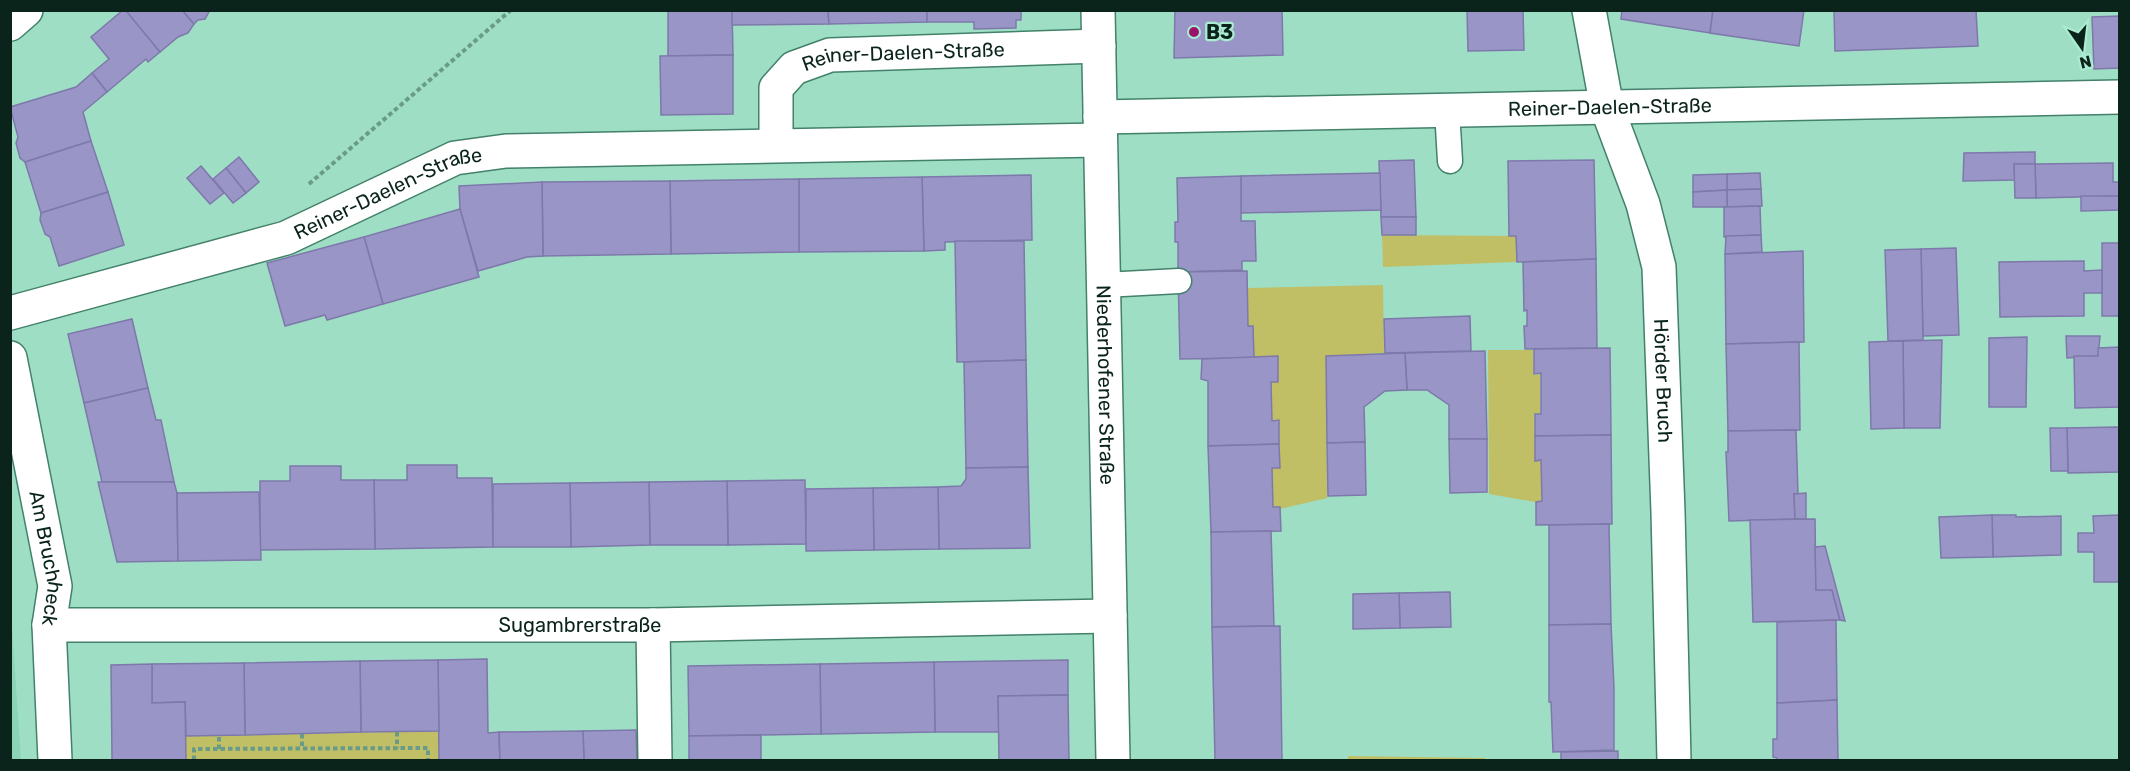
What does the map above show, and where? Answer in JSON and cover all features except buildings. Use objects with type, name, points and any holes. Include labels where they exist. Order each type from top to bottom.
[{"type":"street","points":[[10,24],[26,10]]},
{"type":"street","name":"Niederhofener Straße","points":[[1098,10],[1113,760]]},
{"type":"street","name":"Hörder Bruch","points":[[1589,10],[1607,108],[1643,204],[1659,267],[1674,760]]},
{"type":"street","name":"Reiner-Daelen-Straße","points":[[776,145],[776,88],[794,68],[830,55],[1098,46]]},
{"type":"street","name":"Reiner-Daelen-Straße","points":[[10,313],[286,238],[455,158],[506,152],[776,145],[1100,128],[1187,115],[2120,97]]},
{"type":"street","name":"Am Bruchheck","points":[[10,358],[55,586],[49,625],[55,760]]},
{"type":"street","name":"Sugambrerstraße","points":[[49,625],[653,625],[1110,616]]},
{"type":"street","points":[[653,625],[655,760]]},
{"type":"lane","points":[[1447,110],[1450,161]]},
{"type":"lane","points":[[1104,285],[1179,281]]},
{"type":"path","points":[[303,189],[511,10]]},
{"type":"path","points":[[397,732],[397,748]]},
{"type":"path","points":[[302,734],[302,748]]},
{"type":"path","points":[[219,735],[219,749]]},
{"type":"path","points":[[194,760],[194,749],[428,748],[428,760]]},
{"type":"shaded area","points":[[1382,235],[1516,236],[1517,262],[1383,267]]},
{"type":"shaded area","points":[[1383,285],[1384,353],[1326,356],[1327,498],[1280,509],[1280,507],[1273,507],[1272,468],[1280,468],[1279,420],[1272,421],[1271,382],[1254,358],[1248,326],[1247,288]]},
{"type":"shaded area","points":[[1488,350],[1533,350],[1534,375],[1540,374],[1540,413],[1534,414],[1535,461],[1541,461],[1541,501],[1489,494]]},
{"type":"shaded area","points":[[10,613],[12,627],[21,760],[11,760]]},
{"type":"shaded area","points":[[439,731],[439,760],[186,760],[186,736]]},
{"type":"shaded area","points":[[1348,756],[1485,758],[1485,760],[1348,760]]},
{"type":"place","name":"B3","points":[[1194,32]]}]
